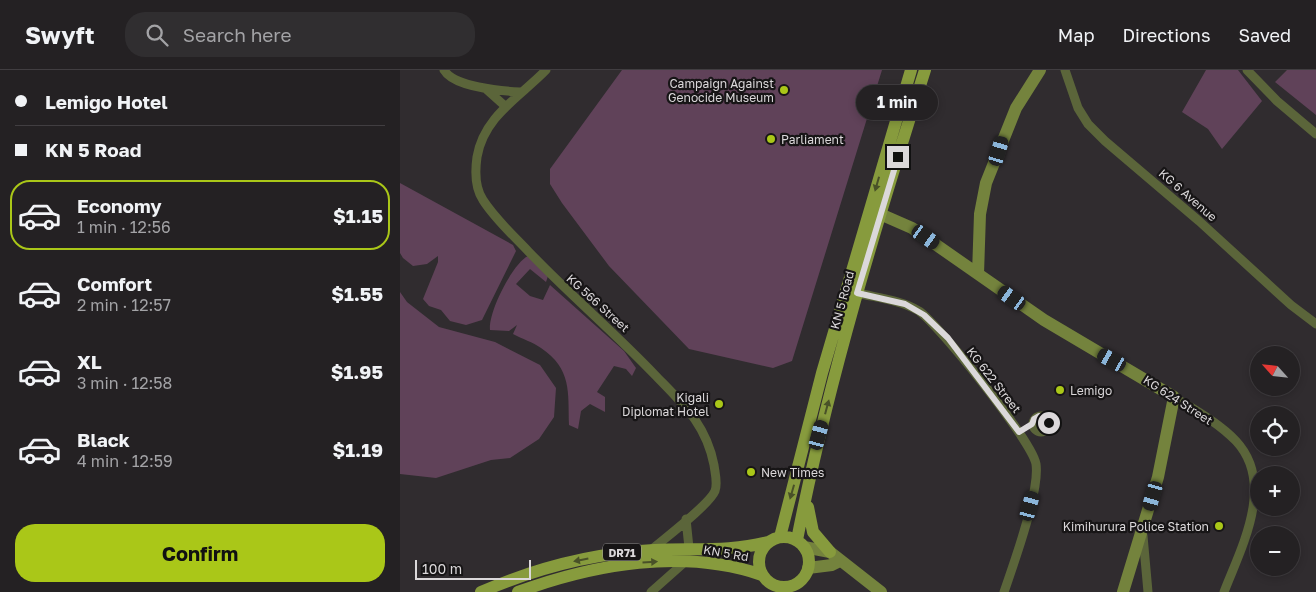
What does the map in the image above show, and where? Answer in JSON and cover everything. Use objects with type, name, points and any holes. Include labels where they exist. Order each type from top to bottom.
[{"type":"main road","name":"KN 5 Road","points":[[774,539],[911,70]]},
{"type":"main road","name":"KN 5 Road","points":[[801,543],[807,492],[815,449],[857,293],[925,70]]},
{"type":"main road","points":[[978,274],[980,214],[986,182],[1013,114],[1040,70]]},
{"type":"main road","name":"KG 624 Street","points":[[880,214],[912,228],[1044,320],[1174,397]]},
{"type":"main road","points":[[1123,592],[1142,533],[1169,433],[1174,397]]},
{"type":"main road","points":[[807,492],[808,514],[813,532],[840,561],[881,592]]},
{"type":"main road","name":"DR71","points":[[481,592],[526,574],[569,562],[619,552],[689,548],[736,549],[774,539],[801,543]]},
{"type":"main road","points":[[762,574],[759,557],[774,539]]},
{"type":"main road","points":[[801,543],[830,552]]},
{"type":"main road","points":[[801,543],[809,558],[808,568],[832,565],[840,561]]},
{"type":"main road","name":"DR71","points":[[518,592],[569,575],[619,565],[686,561]]},
{"type":"main road","name":"KN 5 Rd","points":[[686,561],[735,566],[762,574]]},
{"type":"main road","name":"DR71","points":[[762,574],[773,585],[790,586],[801,581],[808,568]]},
{"type":"street","points":[[444,70],[449,76],[486,89],[520,92]]},
{"type":"street","name":"KG 566 Street","points":[[546,70],[520,92],[492,120],[479,147],[476,177],[479,193],[502,225],[556,282],[628,347],[700,426],[710,445],[716,477],[716,490],[706,503],[652,550]]},
{"type":"street","name":"KG 6 Avenue","points":[[1065,70],[1078,108],[1088,124],[1105,141],[1199,221],[1290,305],[1316,324]]},
{"type":"street","points":[[1247,70],[1277,101],[1316,134]]},
{"type":"street","points":[[486,89],[505,106]]},
{"type":"street","name":"KG 622 Street","points":[[857,293],[905,304],[924,315],[948,338],[1026,442],[1036,463],[1034,490],[1004,592]]},
{"type":"street","name":"KG 624 Street","points":[[1174,397],[1235,440],[1242,449],[1252,475],[1253,500],[1250,524],[1224,592]]},
{"type":"street","points":[[1019,432],[1032,424],[1036,417],[1042,416],[1047,418],[1048,428],[1038,432],[1026,442]]},
{"type":"street","points":[[1032,424],[1038,432]]},
{"type":"street","points":[[686,519],[689,548]]},
{"type":"street","points":[[1142,533],[1148,592]]},
{"type":"street","points":[[651,592],[686,561]]},
{"type":"shaded area","points":[[622,70],[882,70],[792,361],[773,368],[689,349],[609,266],[550,184],[550,169]]},
{"type":"shaded area","points":[[1206,70],[1238,70],[1262,101],[1222,149],[1208,129],[1182,112]]},
{"type":"shaded area","points":[[1287,70],[1316,70],[1316,115],[1275,82]]},
{"type":"shaded area","points":[[400,183],[513,245],[516,251],[482,320],[466,325],[450,321],[441,310],[429,306],[423,299],[438,262],[438,256],[427,264],[413,266],[400,253]]},
{"type":"shaded area","points":[[528,256],[548,276],[546,282],[530,269],[516,284],[530,296],[543,300],[550,285],[624,351],[636,368],[632,376],[626,369],[614,366],[597,392],[605,397],[605,412],[590,404],[581,411],[578,429],[569,425],[569,402],[566,382],[558,364],[551,356],[538,346],[513,334],[517,325],[509,331],[490,330],[493,312],[503,289],[515,268]]},
{"type":"shaded area","points":[[400,292],[407,302],[439,327],[495,342],[540,365],[556,388],[554,417],[539,439],[510,458],[491,460],[436,478],[400,474]]},
{"type":"place","name":"Campaign Against Genocide Museum","points":[[784,90]]},
{"type":"place","name":"Parliament","points":[[771,139]]},
{"type":"place","name":"Lemigo","points":[[1060,390]]},
{"type":"place","name":"Kigali Diplomat Hotel","points":[[719,404]]},
{"type":"place","name":"New Times","points":[[751,472]]},
{"type":"place","name":"Kimihurura Police Station","points":[[1219,526]]},
{"type":"route","points":[[898,157],[857,293],[905,304],[924,315],[948,338],[1019,432],[1032,424],[1034,419],[1039,416],[1047,418],[1049,423]]}]
